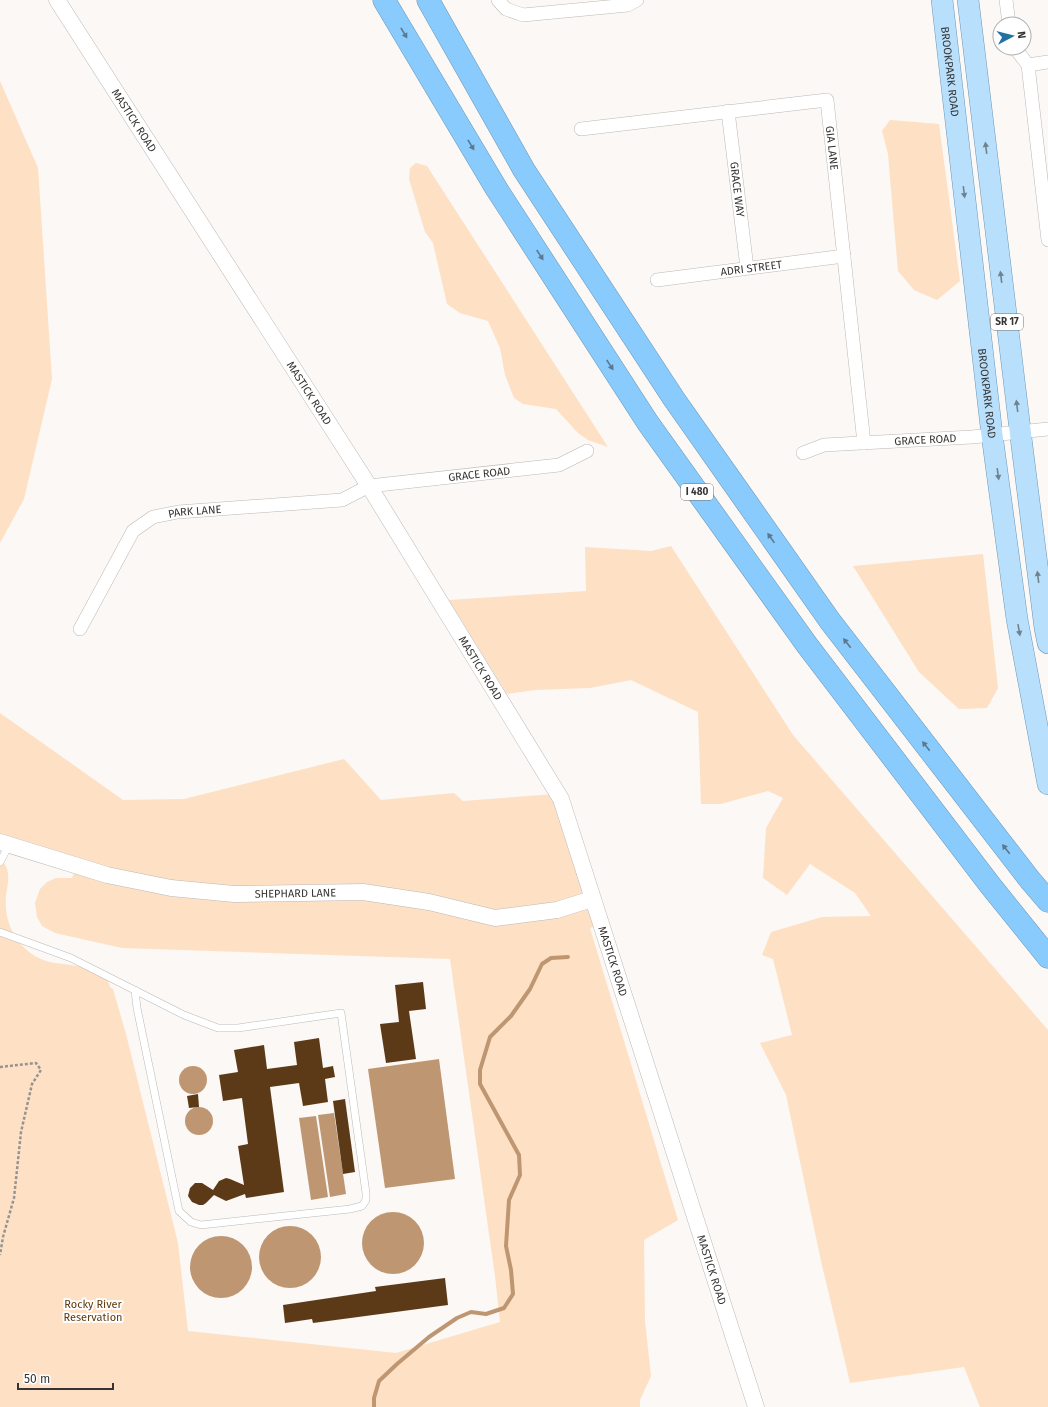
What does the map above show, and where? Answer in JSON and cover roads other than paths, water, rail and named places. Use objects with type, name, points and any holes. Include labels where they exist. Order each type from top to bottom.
[{"type":"highway","name":"I 480","points":[[384,0],[496,188],[648,423],[807,645],[975,866],[1048,957]]},
{"type":"highway","points":[[428,0],[524,170],[674,399],[830,621],[1030,880],[1048,901]]},
{"type":"main road","name":"BROOKPARK ROAD","points":[[942,0],[992,435],[1017,618],[1048,784]]},
{"type":"main road","name":"SR 17","points":[[968,0],[1020,432],[1048,643]]},
{"type":"street","name":"MASTICK ROAD","points":[[56,0],[369,486],[561,799],[756,1407]]},
{"type":"street","points":[[498,0],[506,9],[523,15],[632,3]]},
{"type":"street","points":[[1006,0],[1008,16]]},
{"type":"street","points":[[1021,56],[1028,65],[1048,240]]},
{"type":"street","points":[[1028,65],[1048,62]]},
{"type":"street","name":"GIA LANE","points":[[581,129],[827,100],[864,443]]},
{"type":"street","name":"GRACE WAY","points":[[728,111],[747,268]]},
{"type":"street","name":"ADRI STREET","points":[[657,280],[844,256]]},
{"type":"street","name":"GRACE ROAD","points":[[803,453],[824,445],[992,435],[1048,429]]},
{"type":"street","name":"GRACE ROAD","points":[[369,486],[559,465],[587,451]]},
{"type":"street","name":"PARK LANE","points":[[80,629],[133,532],[153,517],[178,512],[342,500],[369,486]]},
{"type":"street","name":"SHEPHARD LANE","points":[[5,843],[107,875],[171,888],[234,894],[363,892],[429,902],[496,918],[557,910],[592,899]]},
{"type":"lane","points":[[0,862],[5,843]]},
{"type":"lane","points":[[0,932],[71,958],[135,990],[184,1015],[218,1028],[250,1027],[341,1013],[366,1193],[366,1200],[362,1206],[350,1209],[201,1225],[191,1222],[179,1211],[137,1008],[135,990]]},
{"type":"waterway","points":[[374,1407],[374,1398],[379,1381],[429,1337],[457,1318],[471,1312],[486,1314],[504,1308],[513,1294],[511,1270],[506,1246],[509,1200],[520,1175],[519,1155],[480,1084],[480,1070],[490,1037],[511,1016],[530,989],[542,964],[551,958],[568,957]]},
{"type":"park label","name":"Rocky River Reservation","points":[[93,1310]]}]
